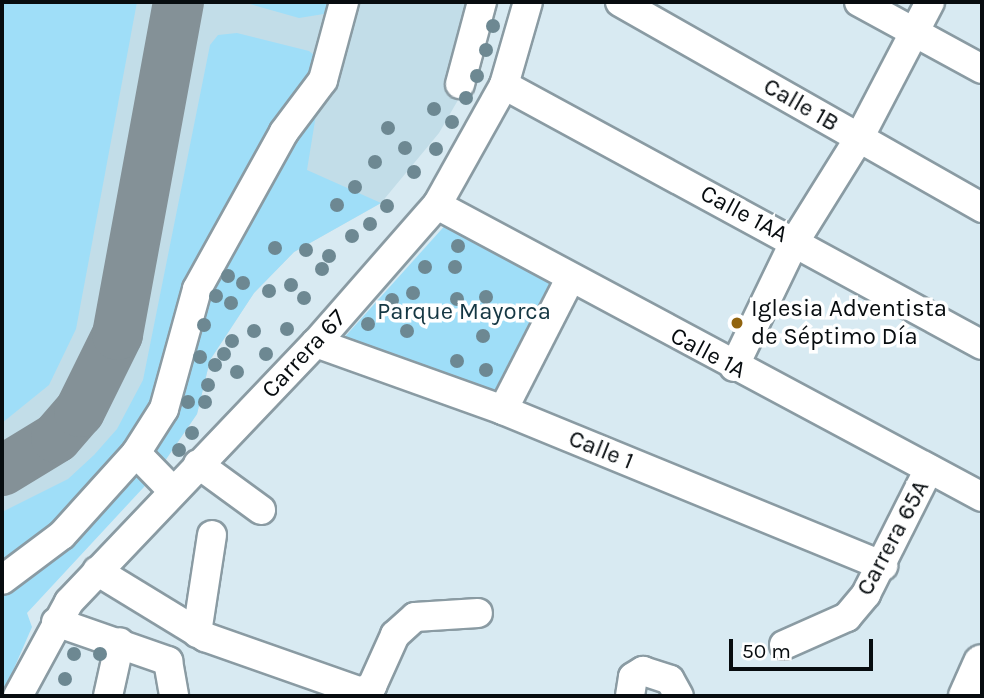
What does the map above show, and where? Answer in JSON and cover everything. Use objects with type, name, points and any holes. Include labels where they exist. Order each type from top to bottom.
[{"type":"street","points":[[2,580],[62,535],[136,453],[169,399],[210,262],[330,67],[344,2]]},
{"type":"street","points":[[460,84],[482,2]]},
{"type":"street","name":"Carrera 67","points":[[25,689],[56,622],[97,571],[172,490],[316,344],[437,205],[504,85],[528,2]]},
{"type":"street","name":"Calle 1B","points":[[620,2],[982,208]]},
{"type":"street","points":[[859,2],[982,69]]},
{"type":"street","points":[[734,367],[795,241],[859,138],[930,2]]},
{"type":"street","name":"Calle 1AA","points":[[504,85],[982,345]]},
{"type":"street","name":"Calle 1A","points":[[437,205],[569,281],[982,497]]},
{"type":"street","points":[[503,410],[569,281]]},
{"type":"street","name":"Calle 1","points":[[316,344],[503,410],[883,566]]},
{"type":"street","points":[[136,453],[172,490]]},
{"type":"street","points":[[198,464],[261,510]]},
{"type":"street","name":"Carrera 65A","points":[[783,645],[848,617],[883,566],[929,469]]},
{"type":"street","points":[[197,633],[212,535]]},
{"type":"street","points":[[97,571],[197,633],[362,692],[372,685],[395,635],[415,617],[478,612]]},
{"type":"street","points":[[56,622],[120,642],[168,661],[174,696]]},
{"type":"street","points":[[108,696],[120,642]]},
{"type":"street","points":[[630,696],[633,677],[643,671],[670,680],[679,696]]},
{"type":"shaded area","points":[[2,2],[495,2],[473,74],[439,133],[381,203],[294,252],[254,293],[210,360],[197,414],[156,474],[2,624]]},
{"type":"green space","points":[[2,2],[137,2],[76,329],[49,385],[2,423]]},
{"type":"green space","points":[[243,2],[335,2],[330,13],[299,18]]},
{"type":"green space","points":[[237,33],[309,51],[321,61],[282,128],[149,429],[2,577],[2,512],[68,479],[94,455],[117,429],[143,380],[210,45],[218,35]]},
{"type":"green space","points":[[320,90],[307,170],[381,203],[294,252],[254,293],[210,360],[197,414],[156,474],[27,613],[32,627],[2,696],[2,584],[144,446],[192,325]]},
{"type":"green space","name":"Parque Mayorca","points":[[449,221],[562,281],[498,401],[341,341]]},
{"type":"taxiway","points":[[2,470],[56,437],[79,411],[117,334],[178,2]]},
{"type":"place","name":"Iglesia Adventista de Séptimo Día","points":[[737,323]]}]
